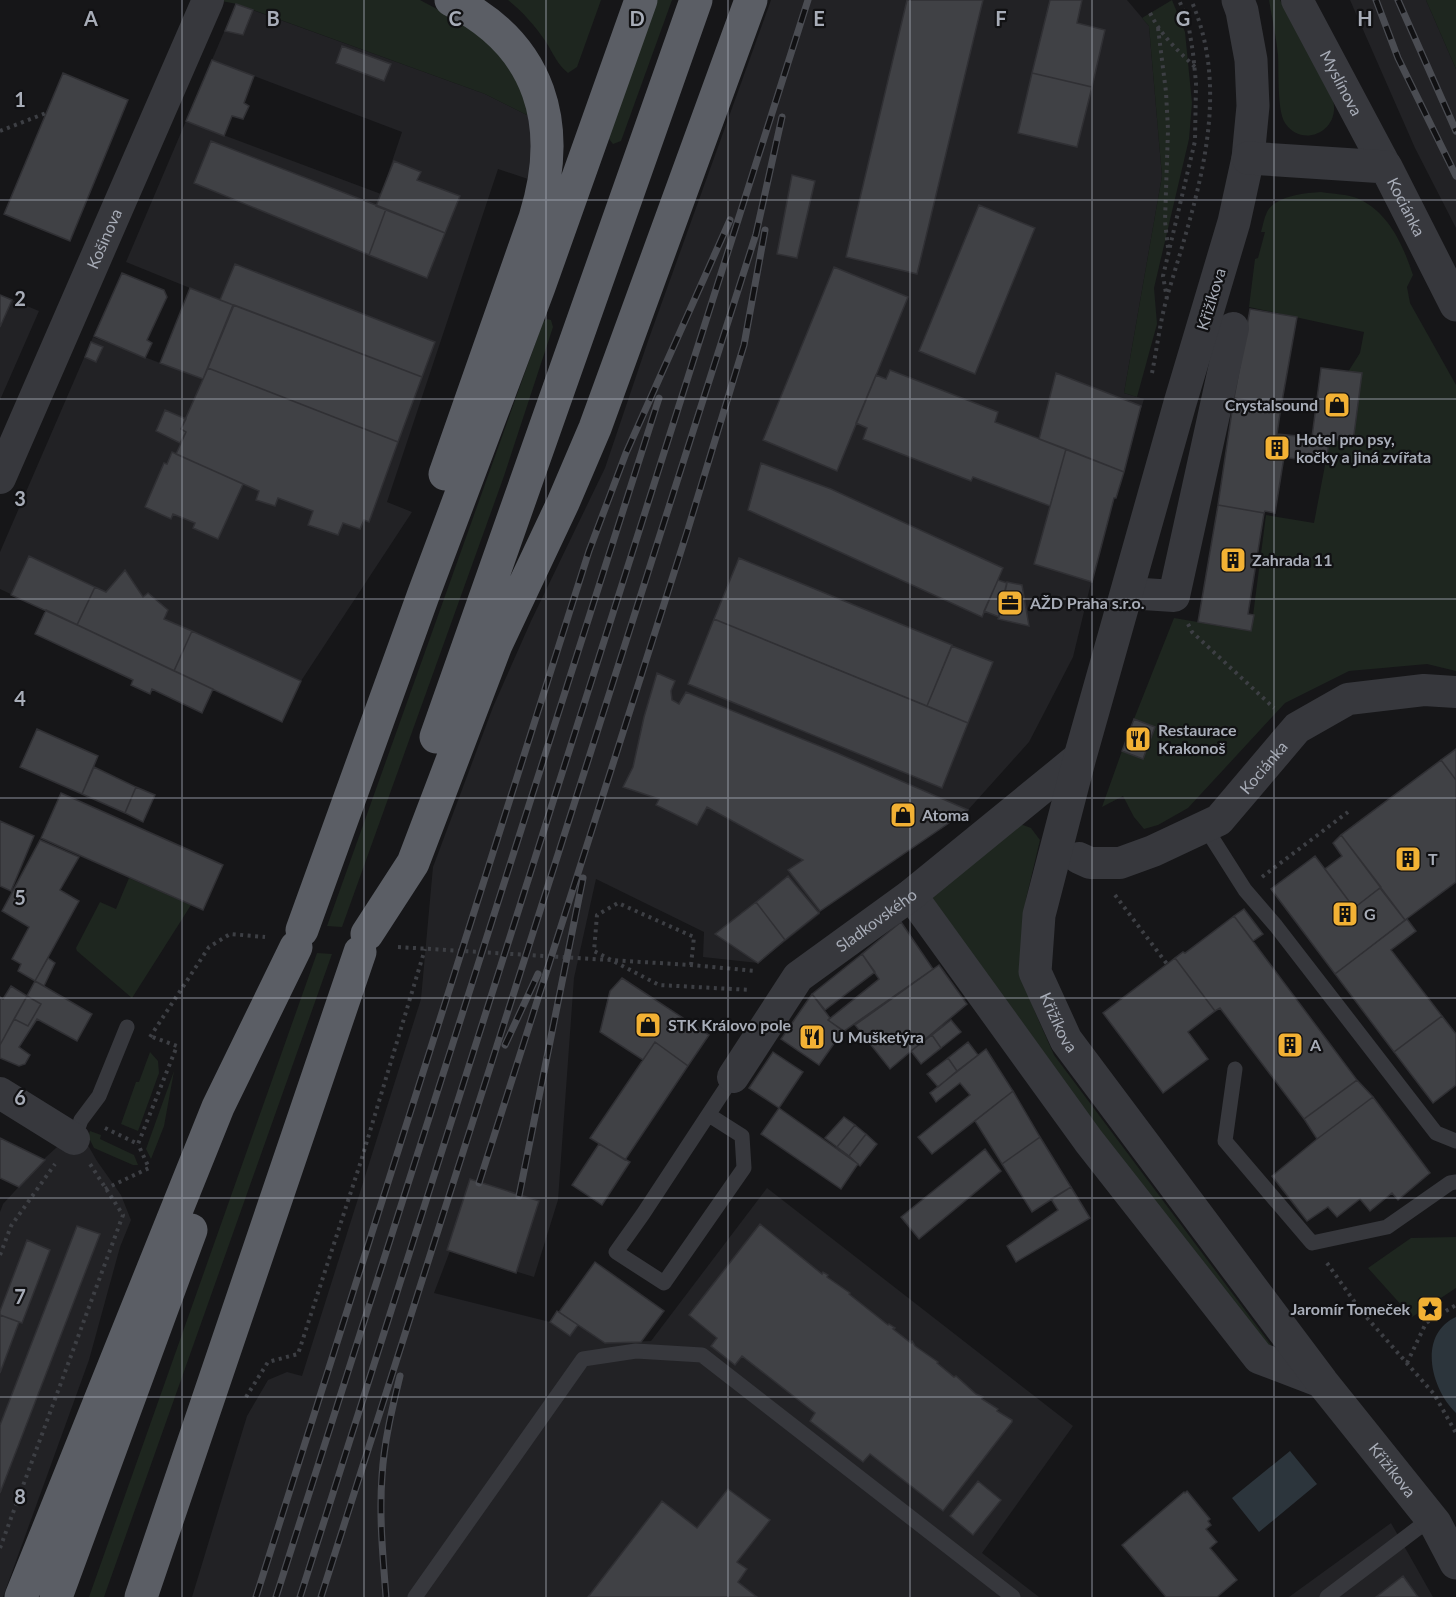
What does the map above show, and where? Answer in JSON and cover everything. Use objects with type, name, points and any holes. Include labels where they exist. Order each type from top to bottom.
[{"type":"highway","points":[[424,593],[434,506],[535,218],[544,189],[548,158],[545,115],[540,95],[528,68],[496,29],[451,0]]},
{"type":"highway","points":[[56,1597],[424,593],[539,287],[641,0]]},
{"type":"highway","points":[[141,1597],[364,943],[696,0]]},
{"type":"highway","points":[[364,943],[413,863],[492,654],[583,458],[751,0]]},
{"type":"highway","points":[[21,1597],[218,1107],[298,939]]},
{"type":"street","name":"Košinova","points":[[0,478],[208,0]]},
{"type":"street","name":"Křižíkova","points":[[1238,0],[1251,60],[1253,106],[1248,158],[1234,222],[1180,403],[1080,757],[1039,915],[1035,972],[1066,1040],[1322,1382],[1435,1523],[1456,1563]]},
{"type":"street","name":"Myslínova","points":[[1297,0],[1386,167]]},
{"type":"street","name":"Kociánka","points":[[1248,158],[1386,167],[1456,305]]},
{"type":"street","name":"Křižíkova","points":[[1174,596],[1233,328]]},
{"type":"street","points":[[1128,593],[1174,596]]},
{"type":"street","name":"Kociánka","points":[[1079,858],[1090,863],[1120,863],[1153,851],[1219,820],[1297,728],[1348,699],[1424,690],[1456,692]]},
{"type":"street","name":"Sladkovského","points":[[733,1077],[798,977],[910,895],[1080,757]]},
{"type":"street","points":[[910,895],[1088,1140],[1259,1358],[1322,1382]]},
{"type":"street","points":[[0,1093],[74,1139]]},
{"type":"lane","points":[[1205,827],[1245,890],[1276,926],[1436,1133],[1456,1141]]},
{"type":"lane","points":[[74,1139],[81,1120],[99,1096],[128,1027]]},
{"type":"lane","points":[[1235,1069],[1226,1141],[1312,1243],[1388,1227],[1450,1183],[1456,1182]]},
{"type":"lane","name":"Sladkovského","points":[[709,1115],[742,1136],[744,1168],[664,1283],[616,1252],[733,1077]]},
{"type":"lane","points":[[415,1597],[583,1359],[636,1351],[702,1355],[1013,1597]]},
{"type":"lane","points":[[1327,1597],[1418,1528],[1435,1523]]},
{"type":"path","points":[[1167,299],[1163,276],[1195,141],[1195,68],[1188,22],[1179,0]]},
{"type":"path","points":[[1173,313],[1165,311],[1167,299],[1175,277],[1206,155],[1209,126],[1210,77],[1202,27],[1191,0]]},
{"type":"path","points":[[1150,13],[1167,40],[1195,68]]},
{"type":"path","points":[[1158,28],[1168,130],[1165,221],[1169,250]]},
{"type":"path","points":[[0,131],[46,113]]},
{"type":"path","points":[[1174,596],[1192,632],[1297,728]]},
{"type":"path","points":[[1245,890],[1348,812]]},
{"type":"path","points":[[1110,889],[1167,964]]},
{"type":"path","points":[[691,965],[694,937],[618,903],[597,915],[594,951],[659,985],[741,988]]},
{"type":"path","points":[[242,1406],[246,1395],[268,1362],[298,1354],[361,1161],[424,949],[756,971]]},
{"type":"path","points":[[128,1027],[177,1046],[138,1144]]},
{"type":"path","points":[[105,1189],[148,1168],[138,1144],[107,1129]]},
{"type":"path","points":[[0,1255],[11,1226],[74,1139],[123,1215],[0,1548]]},
{"type":"path","points":[[1312,1243],[1361,1311],[1434,1394],[1456,1432]]},
{"type":"path","points":[[1407,1363],[1426,1323],[1456,1305]]},
{"type":"shaded area","points":[[216,0],[420,0],[480,32],[514,70],[531,117],[485,94],[237,4]]},
{"type":"shaded area","points":[[508,0],[601,0],[577,67],[568,73],[564,70],[534,25]]},
{"type":"shaded area","points":[[657,0],[672,0],[621,141],[613,144],[609,139],[609,134]]},
{"type":"shaded area","points":[[771,0],[1127,0],[1149,26],[1162,176],[1124,393],[1144,399],[1098,554],[1073,657],[1029,742],[968,810],[820,911],[820,914],[758,963],[703,957],[704,932],[596,879],[574,978],[558,1200],[534,1277],[450,1251],[434,1293],[550,1322],[570,1336],[578,1325],[605,1343],[651,1341],[767,1188],[1073,1426],[982,1553],[1039,1597],[192,1597],[247,1416],[268,1380],[287,1372],[302,1376],[421,999],[433,867],[493,707],[531,621],[605,468],[648,341]]},
{"type":"shaded area","points":[[1172,0],[1185,32],[1192,103],[1189,139],[1154,288],[1157,324],[1137,397],[1124,393],[1162,176],[1149,26],[1142,18]]},
{"type":"shaded area","points":[[1269,0],[1280,0],[1333,100],[1334,111],[1331,120],[1326,128],[1318,133],[1301,135],[1292,131],[1282,117],[1278,55]]},
{"type":"shaded area","points":[[1350,0],[1426,0],[1456,69],[1456,228],[1415,148]]},
{"type":"shaded area","points":[[1426,0],[1456,0],[1456,69]]},
{"type":"shaded area","points":[[236,4],[485,94],[531,117],[533,160],[528,179],[498,169],[387,502],[412,512],[301,681],[282,722],[0,589],[0,552],[93,337],[160,363],[190,288],[126,262],[186,121],[381,194],[402,132],[212,60]]},
{"type":"shaded area","points":[[1321,192],[1359,199],[1379,213],[1394,231],[1413,275],[1407,287],[1410,303],[1456,385],[1456,671],[1427,664],[1349,671],[1285,703],[1188,808],[1158,825],[1144,829],[1134,817],[1123,796],[1102,807],[1122,751],[1143,759],[1134,719],[1174,618],[1251,631],[1266,515],[1314,523],[1330,439],[1353,441],[1362,374],[1348,372],[1360,353],[1364,332],[1249,307],[1255,259],[1258,258],[1265,232],[1261,232],[1267,212],[1283,199]]},
{"type":"shaded area","points":[[0,295],[39,311],[0,400]]},
{"type":"shaded area","points":[[547,319],[551,320],[553,327],[504,476],[342,927],[327,926],[543,322]]},
{"type":"shaded area","points":[[1020,824],[1031,828],[1040,840],[1026,899],[1020,969],[1035,1012],[1054,1055],[1271,1345],[1267,1352],[1094,1135],[932,898]]},
{"type":"shaded area","points":[[129,878],[191,905],[132,998],[76,948],[100,902],[116,909]]},
{"type":"shaded area","points":[[317,953],[332,954],[104,1597],[89,1597]]},
{"type":"shaded area","points":[[150,1052],[158,1061],[159,1073],[138,1131],[121,1124]]},
{"type":"shaded area","points":[[174,1071],[164,1126],[151,1159],[146,1149]]},
{"type":"shaded area","points":[[78,1128],[97,1161],[121,1195],[131,1220],[120,1247],[89,1360],[3,1597],[0,1597],[0,1212],[3,1204],[46,1157]]},
{"type":"shaded area","points":[[90,1131],[101,1135],[100,1139],[134,1155],[138,1165],[133,1165],[94,1148],[88,1136]]},
{"type":"shaded area","points":[[1456,1237],[1456,1288],[1412,1317],[1368,1268],[1411,1238]]},
{"type":"shaded area","points":[[1456,1317],[1456,1413],[1447,1403],[1435,1377],[1432,1349],[1436,1336],[1444,1325]]},
{"type":"shaded area","points":[[1290,1451],[1317,1484],[1259,1532],[1232,1498]]},
{"type":"shaded area","points":[[1391,1523],[1433,1597],[1289,1597]]},
{"type":"building","points":[[907,0],[983,0],[917,274],[846,257]]},
{"type":"building","points":[[1050,0],[1082,0],[1077,23],[1105,30],[1092,87],[1032,73]]},
{"type":"building","points":[[236,4],[253,10],[243,35],[225,31]]},
{"type":"building","points":[[342,46],[391,64],[384,81],[336,63]]},
{"type":"building","points":[[212,60],[254,76],[244,103],[249,106],[243,119],[232,116],[224,136],[186,121]]},
{"type":"building","points":[[63,73],[128,100],[70,241],[4,214]]},
{"type":"building","points":[[1032,73],[1092,87],[1077,147],[1018,133]]},
{"type":"building","points":[[211,141],[386,209],[369,255],[194,183]]},
{"type":"building","points":[[394,161],[421,172],[417,180],[460,196],[445,233],[376,206]]},
{"type":"building","points":[[792,175],[815,181],[797,258],[777,254]]},
{"type":"building","points":[[979,205],[1035,228],[975,374],[919,351]]},
{"type":"building","points":[[386,209],[445,233],[427,278],[369,255]]},
{"type":"building","points":[[235,264],[435,342],[422,377],[220,300]]},
{"type":"building","points":[[834,267],[908,297],[837,471],[763,440]]},
{"type":"building","points":[[122,273],[164,290],[167,297],[147,340],[152,343],[145,358],[94,336]]},
{"type":"building","points":[[190,288],[233,305],[203,379],[160,363]]},
{"type":"building","points":[[0,295],[12,300],[0,327]]},
{"type":"building","points":[[234,305],[422,377],[398,442],[208,368]]},
{"type":"building","points":[[1250,309],[1297,317],[1281,407],[1234,398]]},
{"type":"building","points":[[91,342],[103,347],[96,362],[85,357]]},
{"type":"building","points":[[208,368],[398,442],[369,522],[364,520],[360,529],[343,523],[338,535],[308,525],[313,511],[278,498],[275,506],[256,500],[259,491],[176,454],[186,432],[181,429]]},
{"type":"building","name":"Crystalsound","points":[[1321,368],[1362,373],[1353,442],[1312,437]]},
{"type":"building","points":[[890,370],[998,412],[995,422],[1066,449],[1050,506],[973,477],[971,481],[863,439],[867,428],[856,423],[876,375],[886,379]]},
{"type":"building","points":[[1056,373],[1141,406],[1124,472],[1039,439]]},
{"type":"building","name":"Hotel pro psy, kočky a jiná zvířata","points":[[1234,398],[1281,407],[1277,434],[1330,439],[1325,464],[1284,457],[1275,513],[1218,505]]},
{"type":"building","points":[[165,410],[186,419],[181,429],[186,432],[180,443],[156,431]]},
{"type":"building","points":[[1066,449],[1124,472],[1116,498],[1114,498],[1092,582],[1034,564]]},
{"type":"building","points":[[172,452],[243,484],[218,539],[193,528],[195,523],[173,514],[171,519],[145,507],[164,463],[167,464]]},
{"type":"building","points":[[761,463],[831,489],[1003,568],[982,617],[748,510]]},
{"type":"building","name":"Zahrada 11","points":[[1218,505],[1264,513],[1248,614],[1254,615],[1251,631],[1198,622]]},
{"type":"building","points":[[29,556],[95,587],[77,625],[11,595]]},
{"type":"building","points":[[739,558],[952,645],[927,706],[714,619]]},
{"type":"building","points":[[125,570],[143,597],[148,593],[168,610],[164,619],[192,631],[174,671],[77,625],[95,587],[106,592]]},
{"type":"building","points":[[998,580],[1007,583],[999,617],[984,611]]},
{"type":"building","points":[[1007,582],[1022,585],[1029,626],[998,619]]},
{"type":"building","points":[[46,610],[213,689],[202,713],[152,689],[150,694],[131,685],[133,680],[35,634]]},
{"type":"building","points":[[714,619],[968,723],[942,788],[688,684]]},
{"type":"building","points":[[192,631],[301,681],[282,722],[174,671]]},
{"type":"building","points":[[952,646],[993,662],[968,723],[927,706]]},
{"type":"building","points":[[657,673],[675,681],[671,691],[672,700],[679,704],[686,692],[837,753],[968,810],[820,911],[788,870],[803,860],[707,807],[697,825],[656,805],[659,799],[623,787],[633,767]]},
{"type":"building","points":[[1134,719],[1155,727],[1143,759],[1122,751]]},
{"type":"building","points":[[37,729],[98,756],[82,794],[20,767]]},
{"type":"building","points":[[1456,749],[1456,780],[1441,760]]},
{"type":"building","name":"T","points":[[1441,760],[1456,780],[1456,882],[1405,920],[1341,835]]},
{"type":"building","points":[[94,767],[136,787],[125,813],[82,794]]},
{"type":"building","points":[[136,787],[155,795],[143,822],[125,813]]},
{"type":"building","points":[[61,793],[223,865],[203,910],[41,838]]},
{"type":"building","points":[[0,821],[34,836],[11,891],[0,886]]},
{"type":"building","points":[[1341,835],[1381,887],[1354,908],[1325,869],[1342,856],[1333,843]]},
{"type":"building","points":[[40,840],[79,857],[60,890],[79,901],[35,981],[18,971],[21,964],[12,959],[29,927],[2,911]]},
{"type":"building","name":"G","points":[[1315,856],[1354,908],[1380,888],[1405,920],[1335,974],[1271,889]]},
{"type":"building","points":[[788,876],[819,913],[785,940],[756,902]]},
{"type":"building","points":[[756,902],[785,940],[758,963],[715,934]]},
{"type":"building","points":[[1244,909],[1263,934],[1253,941],[1234,916]]},
{"type":"building","name":"A","points":[[1234,916],[1357,1080],[1304,1119],[1220,1008],[1215,1011],[1175,958]]},
{"type":"building","points":[[1407,919],[1416,931],[1391,950],[1442,1016],[1394,1052],[1335,974]]},
{"type":"building","points":[[901,922],[933,969],[844,1031],[828,1020],[879,979],[862,954]]},
{"type":"building","points":[[862,954],[875,972],[825,1010],[812,994]]},
{"type":"building","points":[[48,958],[55,963],[44,986],[35,981]]},
{"type":"building","points":[[1175,958],[1215,1011],[1188,1032],[1208,1059],[1163,1093],[1103,1013]]},
{"type":"building","points":[[939,965],[967,1004],[890,1069],[855,1025]]},
{"type":"building","points":[[622,978],[709,1035],[688,1066],[655,1042],[643,1060],[600,1032],[610,991]]},
{"type":"building","points":[[35,981],[92,1014],[77,1041],[37,1019],[19,1047],[30,1055],[25,1064],[19,1066],[0,1058],[0,1045],[14,1019],[28,1026],[41,1004],[27,996]]},
{"type":"building","points":[[11,986],[27,996],[0,1045],[0,997],[3,999]]},
{"type":"building","points":[[812,994],[830,1018],[828,1020],[843,1031],[819,1065],[781,1039]]},
{"type":"building","points":[[27,996],[41,1004],[28,1026],[14,1019]]},
{"type":"building","points":[[1442,1016],[1456,1034],[1456,1085],[1433,1103],[1394,1052]]},
{"type":"building","points":[[951,1020],[961,1032],[941,1048],[932,1035]]},
{"type":"building","points":[[932,1035],[941,1048],[921,1064],[911,1051]]},
{"type":"building","points":[[655,1042],[688,1066],[625,1160],[590,1138]]},
{"type":"building","points":[[968,1042],[978,1055],[957,1071],[948,1058]]},
{"type":"building","points":[[986,1049],[1013,1091],[932,1154],[918,1137],[970,1095],[960,1083],[936,1102],[930,1093]]},
{"type":"building","points":[[773,1052],[803,1072],[779,1108],[749,1088]]},
{"type":"building","points":[[948,1058],[957,1071],[938,1087],[927,1074]]},
{"type":"building","points":[[1357,1080],[1373,1097],[1317,1139],[1304,1119]]},
{"type":"building","points":[[1013,1091],[1040,1137],[1002,1164],[975,1121]]},
{"type":"building","points":[[1373,1097],[1430,1173],[1398,1200],[1392,1193],[1370,1211],[1360,1199],[1337,1217],[1328,1207],[1307,1221],[1272,1176]]},
{"type":"building","points":[[779,1108],[858,1164],[841,1189],[761,1134]]},
{"type":"building","points":[[844,1117],[855,1125],[837,1147],[825,1138]]},
{"type":"building","points":[[855,1125],[866,1134],[849,1156],[837,1147]]},
{"type":"building","points":[[866,1134],[877,1144],[860,1166],[849,1156]]},
{"type":"building","points":[[1040,1137],[1071,1187],[1032,1212],[1002,1164]]},
{"type":"building","points":[[0,1138],[45,1160],[19,1187],[0,1178]]},
{"type":"building","points":[[599,1144],[630,1162],[602,1205],[572,1185]]},
{"type":"building","points":[[985,1149],[1001,1171],[919,1239],[901,1217]]},
{"type":"building","points":[[470,1179],[539,1201],[516,1273],[447,1250]]},
{"type":"building","points":[[1071,1187],[1090,1218],[1016,1262],[1007,1246],[1058,1210],[1051,1199]]},
{"type":"building","points":[[760,1224],[822,1274],[823,1272],[828,1275],[827,1277],[895,1328],[893,1329],[911,1343],[912,1341],[915,1346],[954,1377],[956,1376],[976,1394],[983,1397],[982,1399],[998,1409],[997,1411],[1012,1420],[943,1511],[870,1454],[863,1462],[810,1421],[815,1413],[742,1356],[735,1365],[711,1346],[717,1338],[689,1315]]},
{"type":"building","points":[[77,1226],[100,1234],[0,1493],[0,1425]]},
{"type":"building","points":[[27,1240],[50,1250],[22,1323],[0,1315],[0,1311]]},
{"type":"building","points":[[595,1262],[664,1311],[641,1342],[605,1343],[559,1312]]},
{"type":"building","points":[[557,1311],[578,1325],[570,1336],[550,1322]]},
{"type":"building","points":[[0,1315],[19,1322],[0,1373]]},
{"type":"building","points":[[978,1481],[1001,1500],[973,1535],[950,1516]]},
{"type":"building","points":[[728,1489],[770,1520],[737,1562],[747,1569],[738,1582],[757,1597],[588,1597],[662,1501],[697,1528]]},
{"type":"building","points":[[1187,1491],[1210,1519],[1208,1521],[1211,1525],[1206,1529],[1217,1542],[1210,1548],[1237,1580],[1217,1597],[1166,1597],[1122,1545]]},
{"type":"building","points":[[1403,1576],[1418,1597],[1376,1597]]},
{"type":"railway","points":[[300,1597],[808,0]]},
{"type":"railway","points":[[1376,0],[1398,58],[1456,176]]},
{"type":"railway","points":[[1398,0],[1456,131]]},
{"type":"railway","points":[[321,1597],[756,234],[782,117]]},
{"type":"railway","points":[[256,1597],[589,551],[626,453],[730,220]]},
{"type":"railway","points":[[479,1183],[688,529],[744,345],[765,230]]},
{"type":"railway","points":[[276,1597],[659,398]]},
{"type":"railway","points":[[519,1196],[583,878]]},
{"type":"railway","points":[[505,1045],[538,974]]},
{"type":"railway","points":[[386,1597],[381,1491],[386,1438],[400,1376]]},
{"type":"place","name":"Crystalsound","points":[[1337,405]]},
{"type":"place","name":"Hotel pro psy, kočky a jiná zvířata","points":[[1277,448]]},
{"type":"place","name":"Zahrada 11","points":[[1233,560]]},
{"type":"place","name":"AŽD Praha s.r.o.","points":[[1010,603]]},
{"type":"place","name":"Restaurace Krakonoš","points":[[1138,739]]},
{"type":"place","name":"Atoma","points":[[903,815]]},
{"type":"place","name":"T","points":[[1408,859]]},
{"type":"place","name":"G","points":[[1345,914]]},
{"type":"place","name":"STK Královo pole","points":[[648,1025]]},
{"type":"place","name":"U Mušketýra","points":[[812,1037]]},
{"type":"place","name":"A","points":[[1290,1045]]},
{"type":"place","name":"Jaromír Tomeček","points":[[1430,1309]]}]
